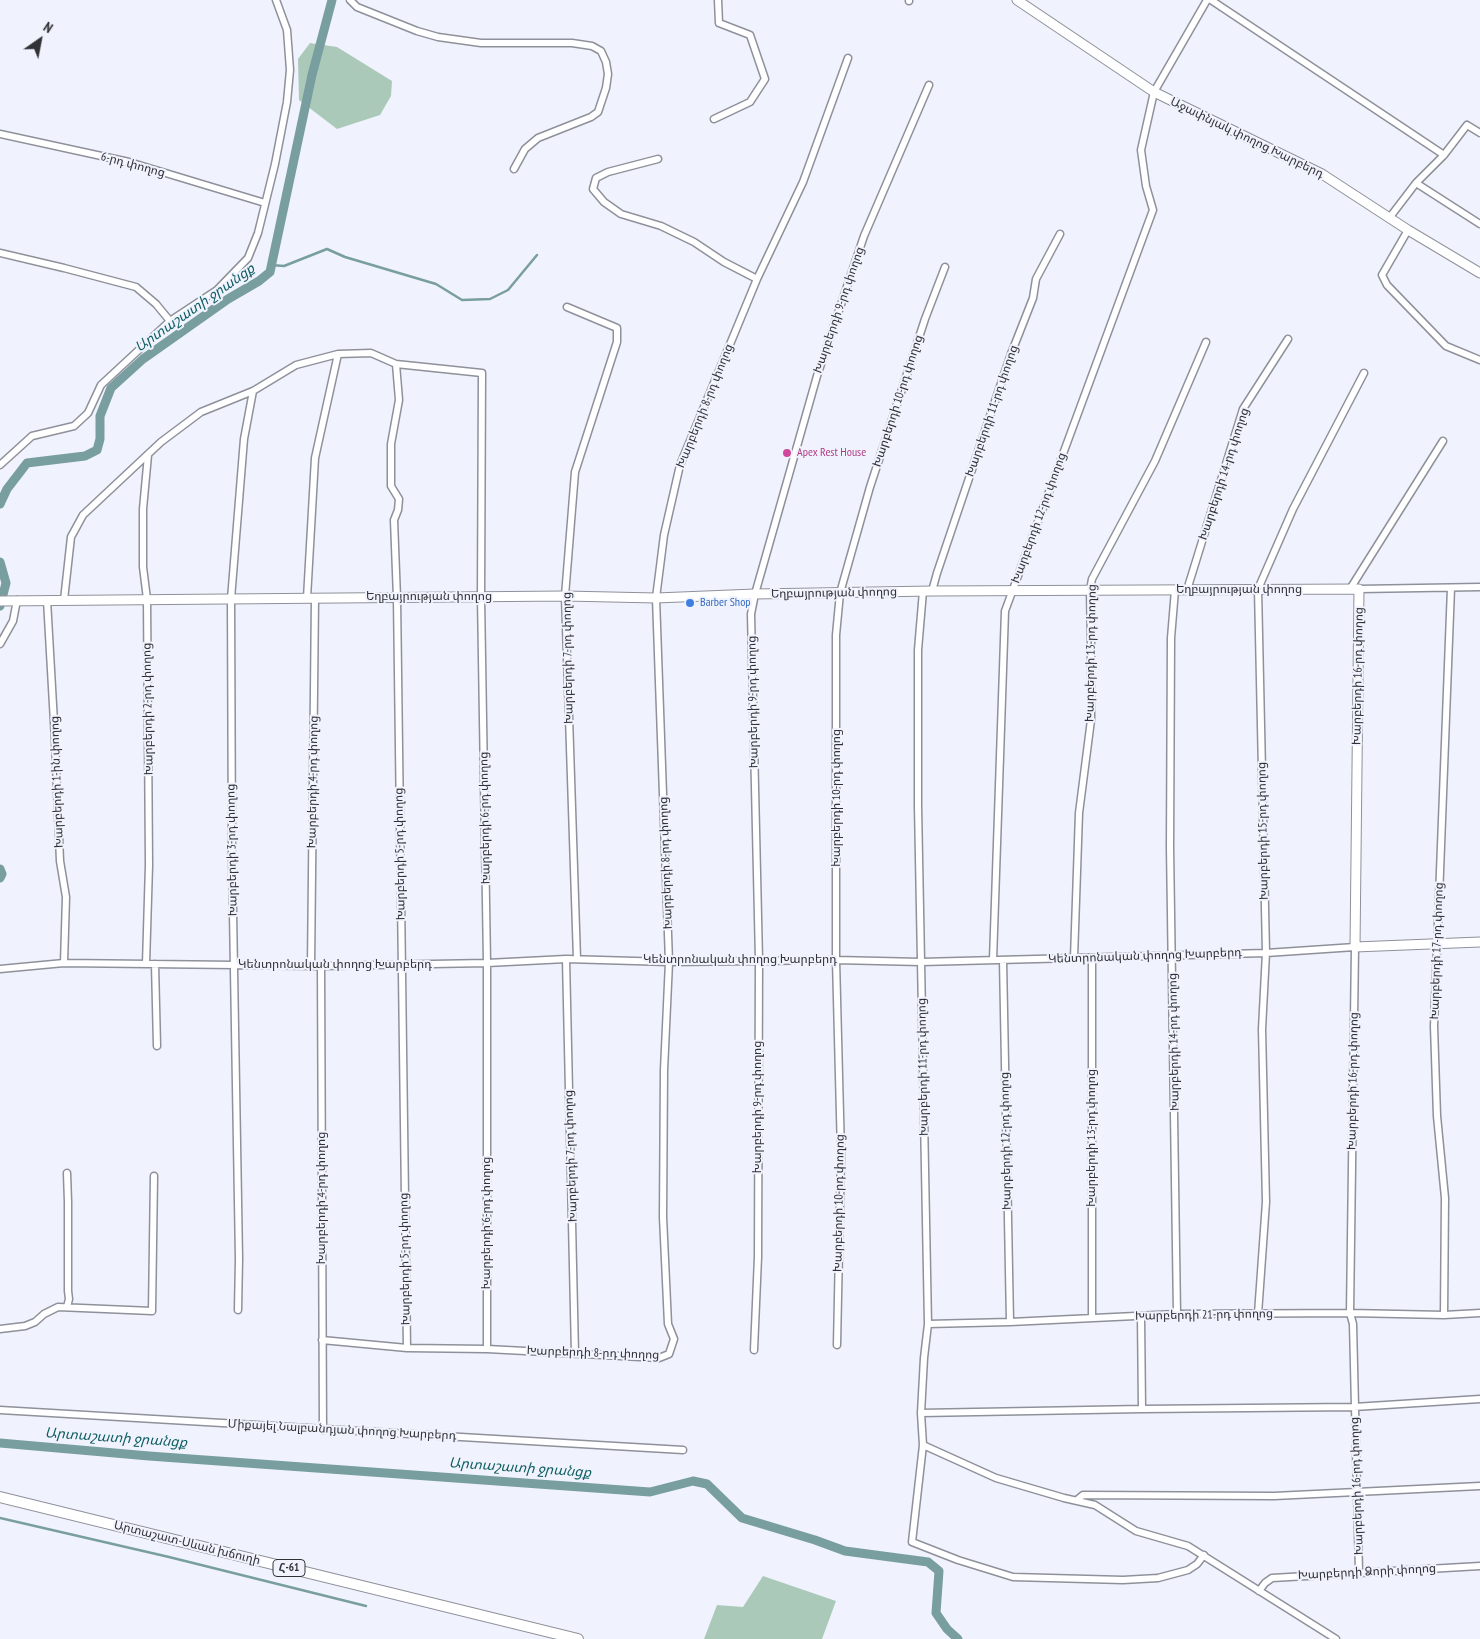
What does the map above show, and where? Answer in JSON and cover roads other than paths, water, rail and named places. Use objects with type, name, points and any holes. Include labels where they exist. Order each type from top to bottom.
[{"type":"main road","name":"Արտաշատ-Սևան խճուղի","points":[[0,1497],[578,1639]]},
{"type":"street","points":[[0,465],[32,436],[74,426],[88,413],[101,385],[170,321],[217,290],[248,258],[258,233],[275,164],[287,102],[290,70],[287,30],[276,0]]},
{"type":"street","points":[[350,0],[357,7],[417,31],[438,37],[482,43],[572,43],[592,46],[601,51],[606,62],[608,74],[606,88],[598,112],[591,117],[538,138],[525,149],[514,169]]},
{"type":"street","points":[[714,119],[750,102],[765,79],[750,35],[719,23],[718,0]]},
{"type":"street","name":"Աջափնյակ փողոց Խարբերդ","points":[[1017,0],[1154,92],[1322,174],[1408,230],[1480,273]]},
{"type":"street","name":"Խարբերդի 12-րդ փողոց","points":[[993,960],[1005,612],[1153,210],[1146,186],[1141,150],[1154,92],[1207,0]]},
{"type":"street","points":[[1211,0],[1444,155]]},
{"type":"street","name":"Խարբերդի 8-րդ փողոց","points":[[322,1340],[406,1348],[487,1349],[659,1358],[670,1354],[674,1340],[668,1324],[663,1217],[664,1070],[669,962],[656,598],[664,535],[680,465],[784,220],[803,182],[848,58]]},
{"type":"street","name":"Խարբերդի 9-րդ փողոց","points":[[754,1350],[758,1247],[759,960],[751,614],[817,376],[864,236],[929,85]]},
{"type":"street","points":[[1390,217],[1416,182],[1444,155],[1467,125],[1480,134]]},
{"type":"street","name":"6-րդ փողոց","points":[[0,134],[129,162],[265,203]]},
{"type":"street","points":[[658,159],[608,172],[596,178],[593,189],[604,202],[621,214],[669,230],[694,242],[724,262],[758,280]]},
{"type":"street","points":[[1416,182],[1480,224]]},
{"type":"street","points":[[1408,230],[1382,275],[1387,285],[1446,346],[1480,360]]},
{"type":"street","name":"Խարբերդի 11-րդ փողոց","points":[[932,591],[1011,354],[1033,298],[1036,280],[1060,234]]},
{"type":"street","points":[[0,253],[136,287],[156,304],[170,321]]},
{"type":"street","name":"Խարբերդի 10-րդ փողոց","points":[[836,1345],[841,1154],[836,960],[836,635],[840,594],[870,487],[924,318],[945,267]]},
{"type":"street","name":"Խարբերդի 7-րդ փողոց","points":[[567,307],[617,328],[617,342],[575,472],[565,596],[577,959]]},
{"type":"street","name":"Խարբերդի 14-րդ փողոց","points":[[1187,590],[1243,409],[1288,339]]},
{"type":"street","name":"Խարբերդի 13-րդ փողոց","points":[[1074,958],[1079,813],[1090,720],[1090,590],[1092,579],[1155,461],[1206,342]]},
{"type":"street","points":[[64,600],[71,536],[83,515],[161,442],[201,412],[254,391],[296,365],[338,354],[371,353],[396,364]]},
{"type":"street","name":"Խարբերդի 4-րդ փողոց","points":[[311,966],[311,598],[315,458],[338,354]]},
{"type":"street","name":"Խարբերդի 6-րդ փողոց","points":[[396,364],[482,373],[481,597],[487,963],[487,1349]]},
{"type":"street","name":"Խարբերդի 5-րդ փողոց","points":[[396,364],[399,400],[391,444],[391,486],[399,499],[398,510],[394,520],[403,966],[406,1348]]},
{"type":"street","name":"Խարբերդի 15-րդ փողոց","points":[[1258,1314],[1266,1202],[1262,1030],[1266,953],[1258,589],[1293,509],[1364,373]]},
{"type":"street","name":"Խարբերդի 3-րդ փողոց","points":[[238,1310],[239,1259],[231,599],[244,439],[254,391]]},
{"type":"street","name":"Խարբերդի 16-րդ փողոց","points":[[1359,1572],[1353,1324],[1350,1313],[1355,947],[1354,589],[1443,441]]},
{"type":"street","name":"Խարբերդի 2-րդ փողոց","points":[[146,964],[149,865],[143,509],[148,455]]},
{"type":"street","name":"Եղբայրության փողոց","points":[[8,601],[565,596],[656,598],[932,591],[1480,587]]},
{"type":"street","name":"Խարբերդի 17-րդ փողոց","points":[[1444,1315],[1445,1198],[1437,1116],[1434,1026],[1451,588]]},
{"type":"street","name":"Խարբերդի 14-րդ փողոց","points":[[1175,590],[1171,638],[1170,847],[1177,1314]]},
{"type":"street","name":"Խարբերդի 11-րդ փողոց","points":[[922,592],[918,650],[918,806],[928,1324],[921,1413],[923,1445],[912,1542],[958,1560],[1013,1577],[1123,1580],[1158,1578],[1188,1570],[1197,1564],[1204,1555]]},
{"type":"street","name":"Խարբերդի 1-ին փողոց","points":[[47,600],[60,861],[66,897],[64,963]]},
{"type":"street","points":[[0,644],[13,621],[8,601]]},
{"type":"street","name":"Կենտրոնական փողոց Խարբերդ","points":[[0,969],[64,963],[403,966],[566,959],[669,962],[836,960],[921,962],[1266,953],[1480,942]]},
{"type":"street","name":"Խարբերդի 13-րդ փողոց","points":[[1092,958],[1092,1318]]},
{"type":"street","name":"Խարբերդի 7-րդ փողոց","points":[[566,959],[574,1354]]},
{"type":"street","name":"Խարբերդի 12-րդ փողոց","points":[[1003,960],[1010,1322]]},
{"type":"street","points":[[155,964],[157,1046]]},
{"type":"street","name":"Խարբերդի 4-րդ փողոց","points":[[321,966],[323,1430]]},
{"type":"street","points":[[66,1173],[69,1299],[67,1307]]},
{"type":"street","points":[[0,1329],[25,1326],[36,1322],[44,1314],[58,1307],[152,1311],[154,1176]]},
{"type":"street","name":"Խարբերդի 21-րդ փողոց","points":[[928,1324],[1177,1314],[1350,1313],[1444,1315],[1480,1313]]},
{"type":"street","points":[[1142,1316],[1142,1409]]},
{"type":"street","points":[[921,1413],[1354,1406],[1480,1399]]},
{"type":"street","name":"Միքայել Նալբանդյան փողոց Խարբերդ","points":[[0,1410],[683,1450]]},
{"type":"street","points":[[923,1445],[996,1478],[1095,1505],[1136,1531],[1188,1546],[1336,1639]]},
{"type":"street","points":[[1077,1500],[1083,1496],[1274,1496],[1480,1486]]},
{"type":"street","name":"Խարբերդի Ձորի փողոց","points":[[1259,1591],[1272,1578],[1480,1566]]},
{"type":"waterway","name":"Արտաշատի ջրանցք","points":[[0,504],[7,489],[27,463],[85,456],[97,450],[100,439],[100,416],[111,388],[143,359],[270,272],[312,75],[332,0]]},
{"type":"waterway","points":[[271,265],[284,266],[327,249],[345,257],[436,284],[462,300],[490,299],[508,290],[537,255]]},
{"type":"waterway","name":"Արտաշատի ջրանցք","points":[[0,562],[6,583],[0,606]]},
{"type":"waterway","name":"Արտաշատի ջրանցք","points":[[0,869],[2,874],[0,878]]},
{"type":"waterway","name":"Արտաշատի ջրանցք","points":[[0,1443],[149,1456],[650,1492],[693,1481],[707,1484],[742,1518],[845,1551],[928,1562],[939,1571],[936,1613],[947,1629],[958,1639]]},
{"type":"waterway","points":[[0,1518],[169,1557],[366,1606]]},
{"type":"place","name":"Apex Rest House","points":[[787,453]]},
{"type":"place","name":"Barber Shop","points":[[690,603]]}]
